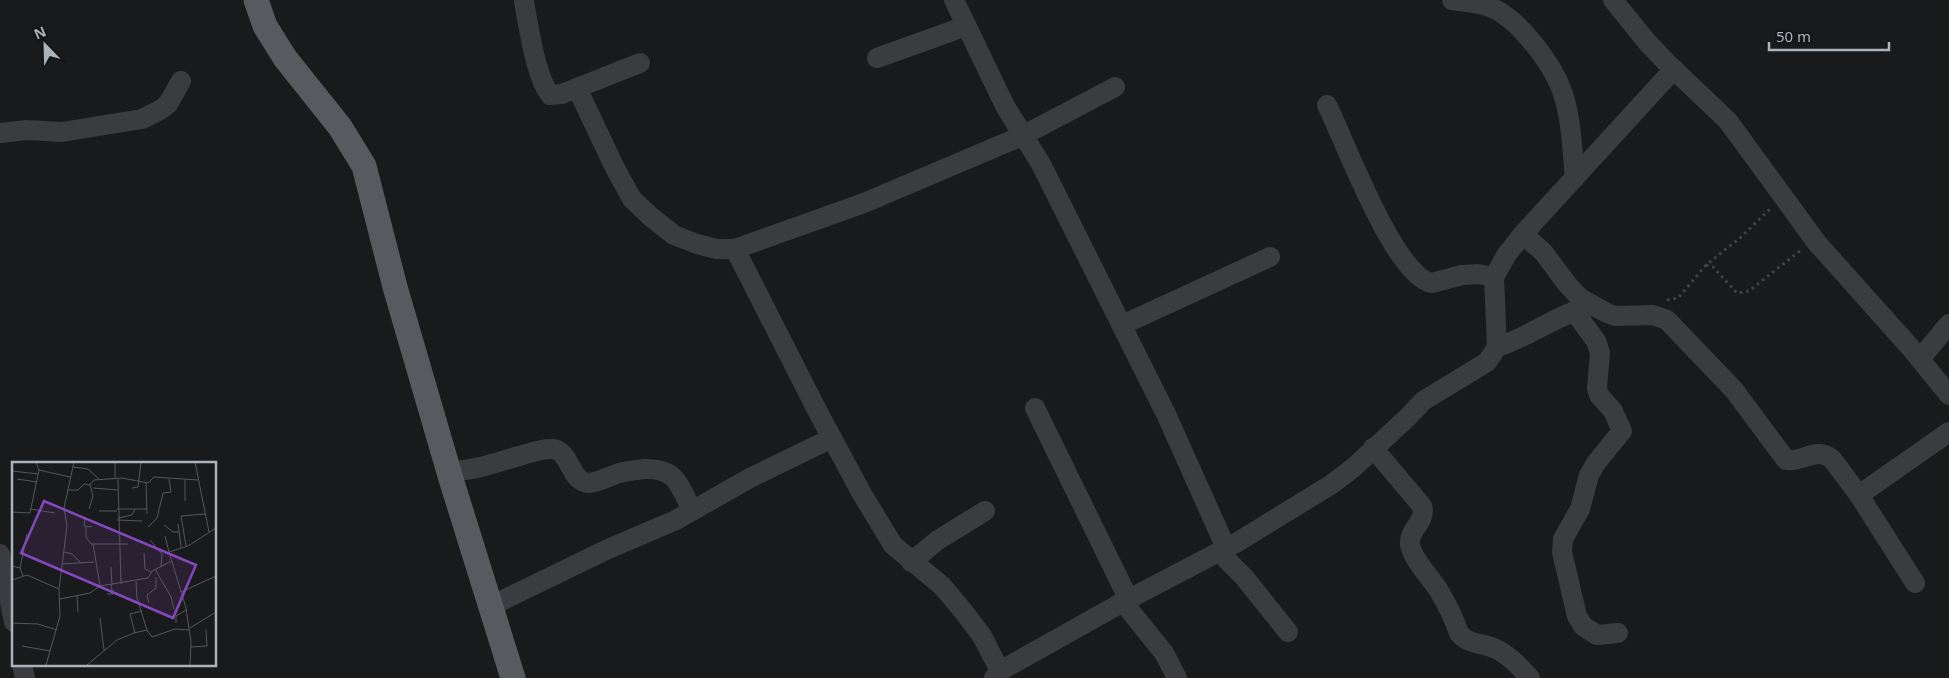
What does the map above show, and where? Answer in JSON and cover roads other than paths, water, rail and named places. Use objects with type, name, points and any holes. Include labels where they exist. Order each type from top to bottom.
[{"type":"main road","points":[[256,0],[265,26],[285,58],[340,127],[364,166],[395,287],[513,678]]},
{"type":"street","points":[[954,0],[1004,106],[1040,164],[1166,414],[1222,550],[1288,632]]},
{"type":"street","points":[[1452,0],[1490,7],[1504,15],[1526,36],[1554,73],[1563,94],[1568,115],[1575,178]]},
{"type":"street","points":[[1613,0],[1647,42],[1728,121],[1818,243],[1920,359],[1949,396]]},
{"type":"street","points":[[524,2],[544,87],[550,95],[562,94],[640,62]]},
{"type":"street","points":[[877,58],[966,26]]},
{"type":"street","points":[[735,249],[832,438],[892,545],[942,586],[964,612],[982,636],[997,674],[1126,601],[1222,550],[1332,484],[1353,468],[1423,401],[1487,362],[1497,347],[1494,277],[1507,254],[1523,234],[1674,69]]},
{"type":"street","points":[[0,133],[26,130],[62,132],[142,119],[168,104],[181,81]]},
{"type":"street","points":[[577,88],[632,199],[674,235],[717,249],[735,249],[864,204],[1022,136],[1116,87]]},
{"type":"street","points":[[1327,105],[1370,204],[1404,260],[1416,275],[1432,283],[1462,275],[1478,274],[1494,277]]},
{"type":"street","points":[[1523,234],[1544,254],[1580,298],[1615,316],[1654,315],[1667,320],[1734,390],[1786,460],[1801,460],[1818,453],[1826,454],[1832,459],[1859,496],[1915,583]]},
{"type":"street","points":[[1122,325],[1270,257]]},
{"type":"street","points":[[1497,347],[1522,338],[1574,312],[1594,306]]},
{"type":"street","points":[[1574,312],[1596,341],[1600,353],[1597,388],[1599,395],[1613,411],[1622,431],[1596,463],[1589,475],[1580,510],[1563,539],[1562,552],[1577,616],[1583,626],[1597,634],[1618,633]]},
{"type":"street","points":[[1920,359],[1949,324]]},
{"type":"street","points":[[1035,408],[1126,601],[1164,653],[1177,678]]},
{"type":"street","points":[[1859,496],[1949,432]]},
{"type":"street","points":[[491,606],[608,549],[676,520],[750,478],[832,438]]},
{"type":"street","points":[[1373,448],[1422,506],[1423,518],[1411,536],[1412,552],[1439,591],[1459,633],[1470,642],[1495,648],[1508,656],[1530,678]]},
{"type":"street","points":[[449,471],[469,471],[540,450],[554,449],[563,454],[580,480],[590,483],[623,472],[660,469],[669,473],[676,481],[692,510]]},
{"type":"street","points":[[911,562],[938,540],[985,511]]},
{"type":"street","points":[[0,554],[12,612]]}]
